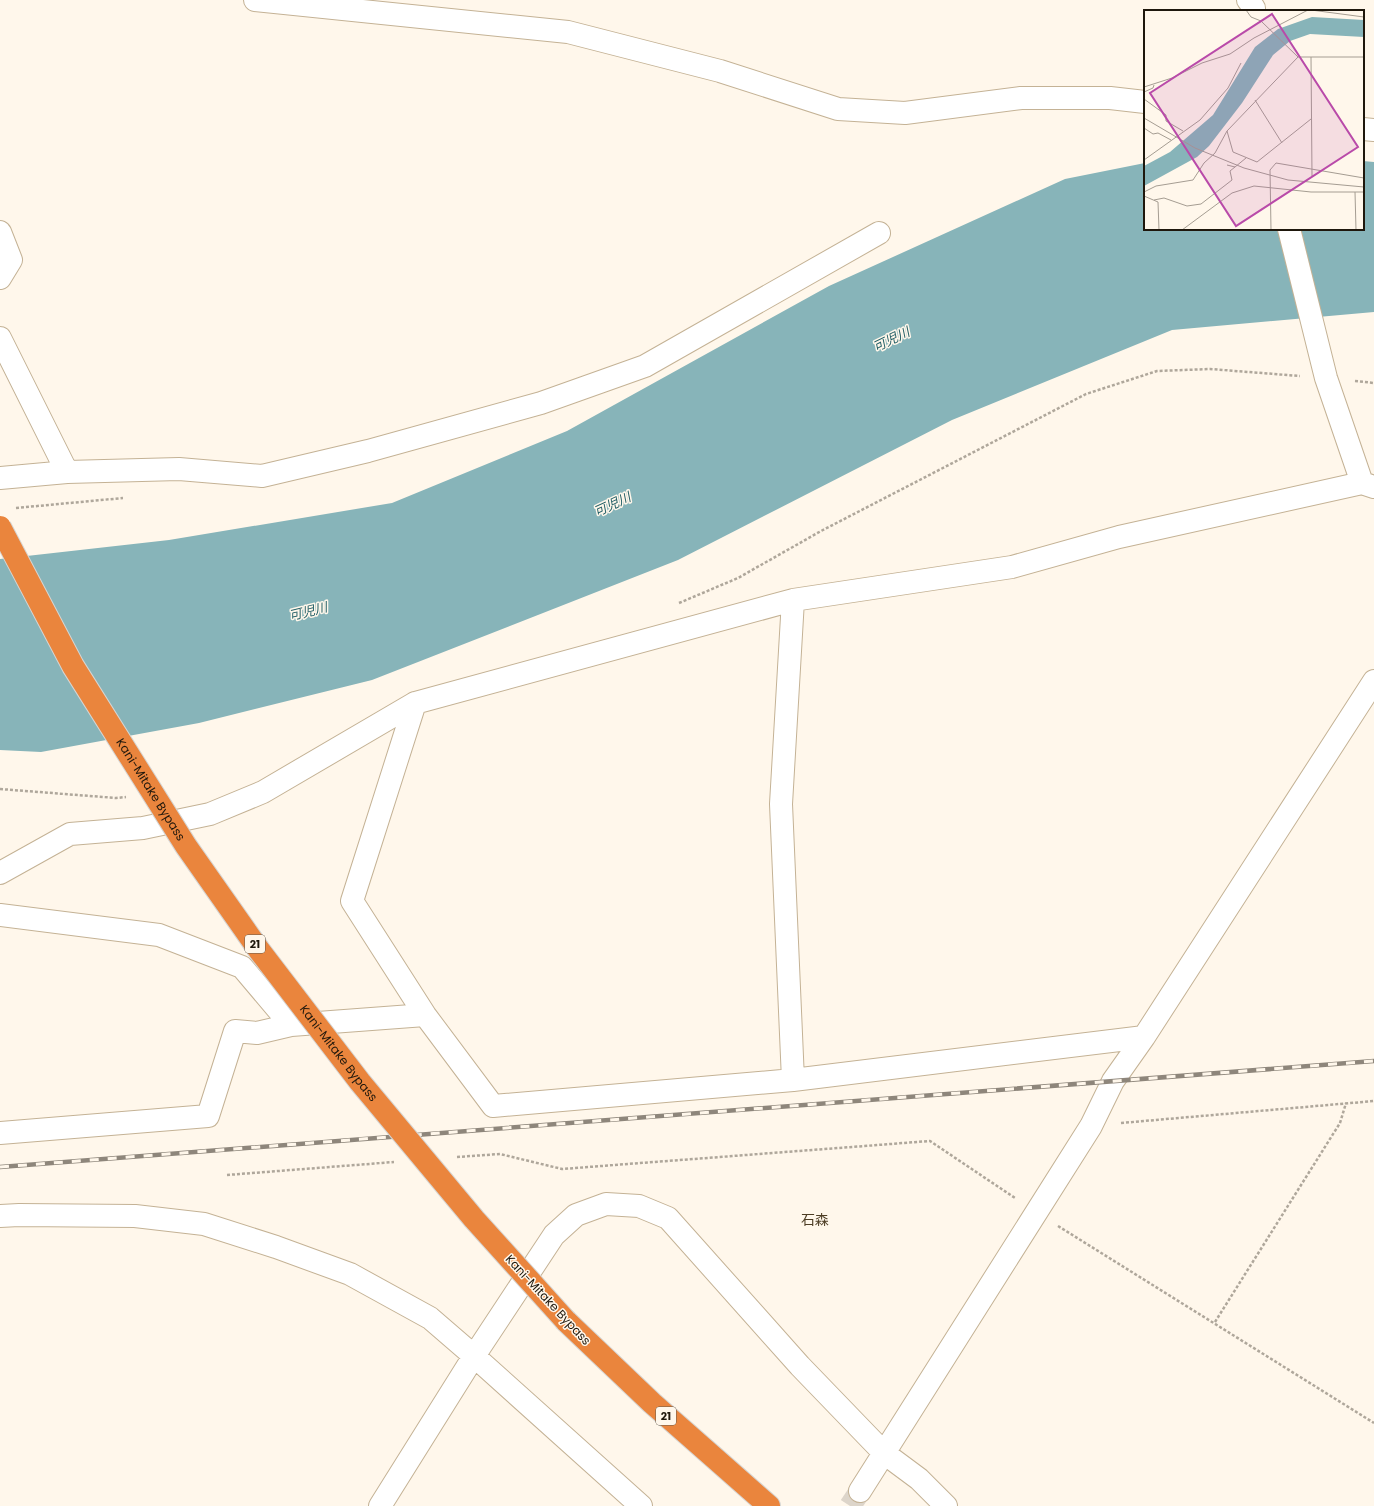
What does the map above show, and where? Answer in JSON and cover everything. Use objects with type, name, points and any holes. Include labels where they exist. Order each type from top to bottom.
[{"type":"highway","name":"Kani-Mitake Bypass","points":[[0,527],[73,666],[186,846],[254,944],[360,1082],[474,1219],[566,1321],[652,1403],[769,1506]]},
{"type":"street","points":[[255,0],[568,32],[720,71],[838,109],[905,113],[1021,98],[1110,98],[1144,102]]},
{"type":"street","points":[[1248,0],[1253,10]]},
{"type":"street","points":[[1364,128],[1374,130]]},
{"type":"street","points":[[0,873],[70,834],[143,828],[210,814],[263,792],[415,703],[793,600],[1012,567],[1118,536],[1368,485],[1326,378],[1289,230]]},
{"type":"street","points":[[0,232],[11,260],[0,278]]},
{"type":"street","points":[[0,478],[67,472],[179,469],[262,476],[368,451],[540,403],[645,366],[879,233]]},
{"type":"street","points":[[0,338],[67,472]]},
{"type":"street","points":[[793,600],[781,804],[793,1080]]},
{"type":"street","points":[[860,1491],[1091,1126],[1113,1081],[1144,1037],[1374,681]]},
{"type":"street","points":[[415,703],[352,901],[424,1015],[492,1106],[793,1080],[1144,1037]]},
{"type":"street","points":[[0,915],[159,935],[242,967],[291,1025]]},
{"type":"street","points":[[0,1133],[208,1116],[235,1031],[257,1033],[291,1025],[424,1015]]},
{"type":"street","points":[[380,1506],[474,1356],[554,1235],[576,1215],[606,1204],[638,1206],[668,1218],[800,1366],[884,1452],[919,1478],[946,1506]]},
{"type":"street","points":[[0,1216],[135,1216],[204,1224],[276,1247],[350,1274],[430,1318],[641,1506]]},
{"type":"path","points":[[675,605],[738,578],[821,531],[1086,394],[1157,372],[1210,369],[1374,383]]},
{"type":"path","points":[[0,790],[116,798],[131,797]]},
{"type":"path","points":[[1091,1126],[1374,1101]]},
{"type":"path","points":[[1215,1322],[1340,1123],[1346,1103]]},
{"type":"path","points":[[453,1158],[500,1154],[562,1169],[930,1141],[1036,1212],[1374,1422]]},
{"type":"path","points":[[227,1175],[398,1162]]},
{"type":"water","name":"可児川","points":[[1364,161],[1374,162],[1374,312],[1172,330],[952,420],[678,560],[372,680],[199,723],[41,752],[0,750],[0,559],[169,540],[392,503],[567,431],[829,286],[1065,179],[1144,163],[1144,230],[1364,230]]},
{"type":"tunnel","points":[[850,1506],[860,1491]]},
{"type":"railway","points":[[0,1167],[1374,1061]]},
{"type":"district","name":"石森","points":[[815,1220]]}]
